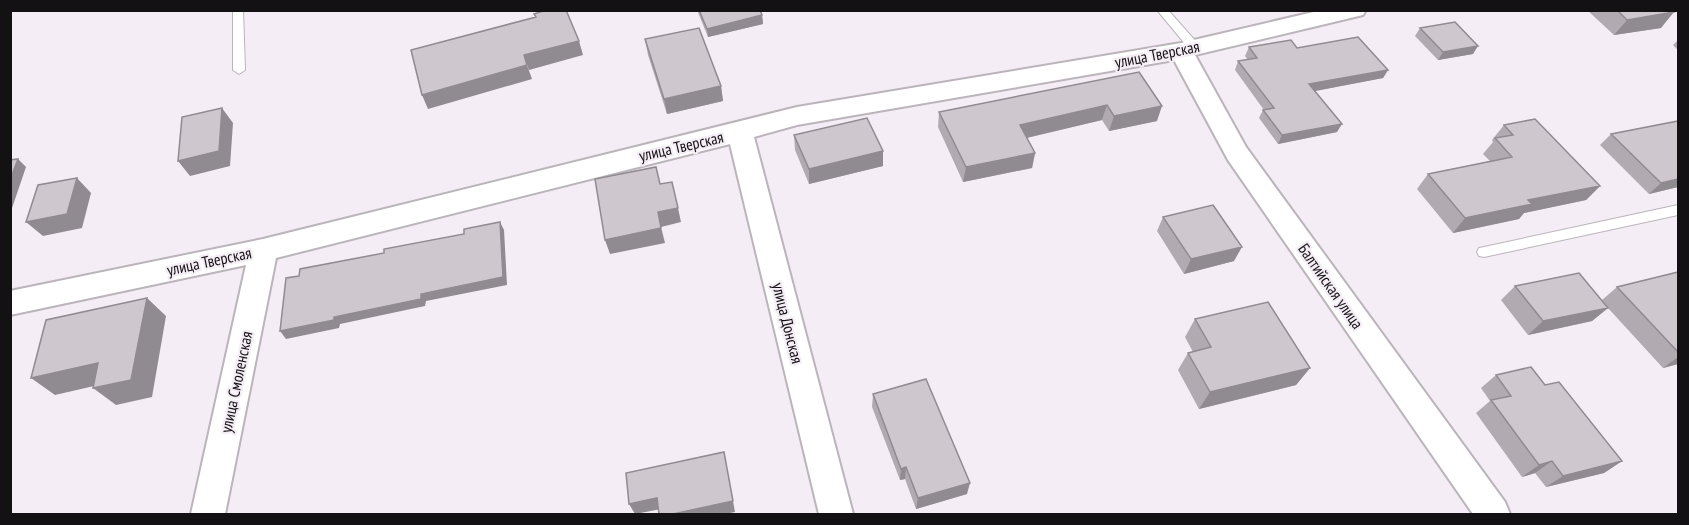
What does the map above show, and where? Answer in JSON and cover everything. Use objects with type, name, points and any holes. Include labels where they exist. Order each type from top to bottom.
[{"type":"street","name":"улица Тверская","points":[[10,303],[263,250],[797,116],[1188,49],[1355,10]]},
{"type":"street","name":"Балтийская улица","points":[[1188,49],[1237,153],[1493,514]]},
{"type":"street","name":"улица Донская","points":[[740,132],[836,514]]},
{"type":"street","name":"улица Смоленская","points":[[208,514],[263,250]]},
{"type":"lane","points":[[238,10],[239,70]]},
{"type":"lane","points":[[1162,10],[1188,49]]},
{"type":"lane","points":[[1484,252],[1678,210]]},
{"type":"building","points":[[546,10],[566,10],[579,41],[524,55],[527,65],[422,95],[411,50],[536,17],[534,14]]},
{"type":"building","points":[[699,10],[760,10],[762,15],[707,29]]},
{"type":"building","points":[[1617,10],[1672,10],[1674,12],[1627,20]]},
{"type":"building","points":[[1455,22],[1478,46],[1443,52],[1420,28]]},
{"type":"building","points":[[699,28],[721,86],[664,99],[645,39]]},
{"type":"building","points":[[1358,37],[1388,70],[1309,84],[1342,124],[1282,135],[1263,110],[1274,108],[1238,61],[1257,58],[1249,47],[1291,40],[1297,48]]},
{"type":"building","points":[[1139,72],[1162,106],[1114,116],[1107,105],[1020,125],[1035,153],[966,167],[939,112]]},
{"type":"building","points":[[222,108],[219,151],[178,161],[182,117]]},
{"type":"building","points":[[867,118],[883,151],[809,169],[794,135]]},
{"type":"building","points":[[1535,119],[1600,186],[1528,200],[1532,204],[1465,218],[1428,174],[1512,157],[1495,138],[1513,135],[1504,125]]},
{"type":"building","points":[[1678,121],[1678,179],[1661,183],[1611,134]]},
{"type":"building","points":[[18,159],[10,180],[10,160]]},
{"type":"building","points":[[656,167],[660,184],[672,182],[678,208],[658,212],[661,228],[605,240],[595,179]]},
{"type":"building","points":[[77,178],[67,214],[26,222],[38,185]]},
{"type":"building","points":[[1213,205],[1242,247],[1191,259],[1163,217]]},
{"type":"building","points":[[500,222],[503,277],[421,294],[421,299],[280,331],[286,278],[299,276],[300,269],[384,253],[384,249],[464,234],[464,229]]},
{"type":"building","points":[[1678,272],[1678,352],[1617,287]]},
{"type":"building","points":[[1579,273],[1608,308],[1543,321],[1515,286]]},
{"type":"building","points":[[147,298],[131,380],[93,388],[98,363],[31,378],[46,320]]},
{"type":"building","points":[[1268,302],[1310,368],[1210,392],[1188,353],[1211,347],[1195,319]]},
{"type":"building","points":[[1531,367],[1545,385],[1559,382],[1622,461],[1563,476],[1552,461],[1539,465],[1491,400],[1511,396],[1496,375]]},
{"type":"building","points":[[926,379],[970,483],[918,498],[906,467],[901,469],[873,394]]},
{"type":"building","points":[[724,452],[733,501],[673,514],[659,514],[657,498],[629,504],[626,473]]}]
